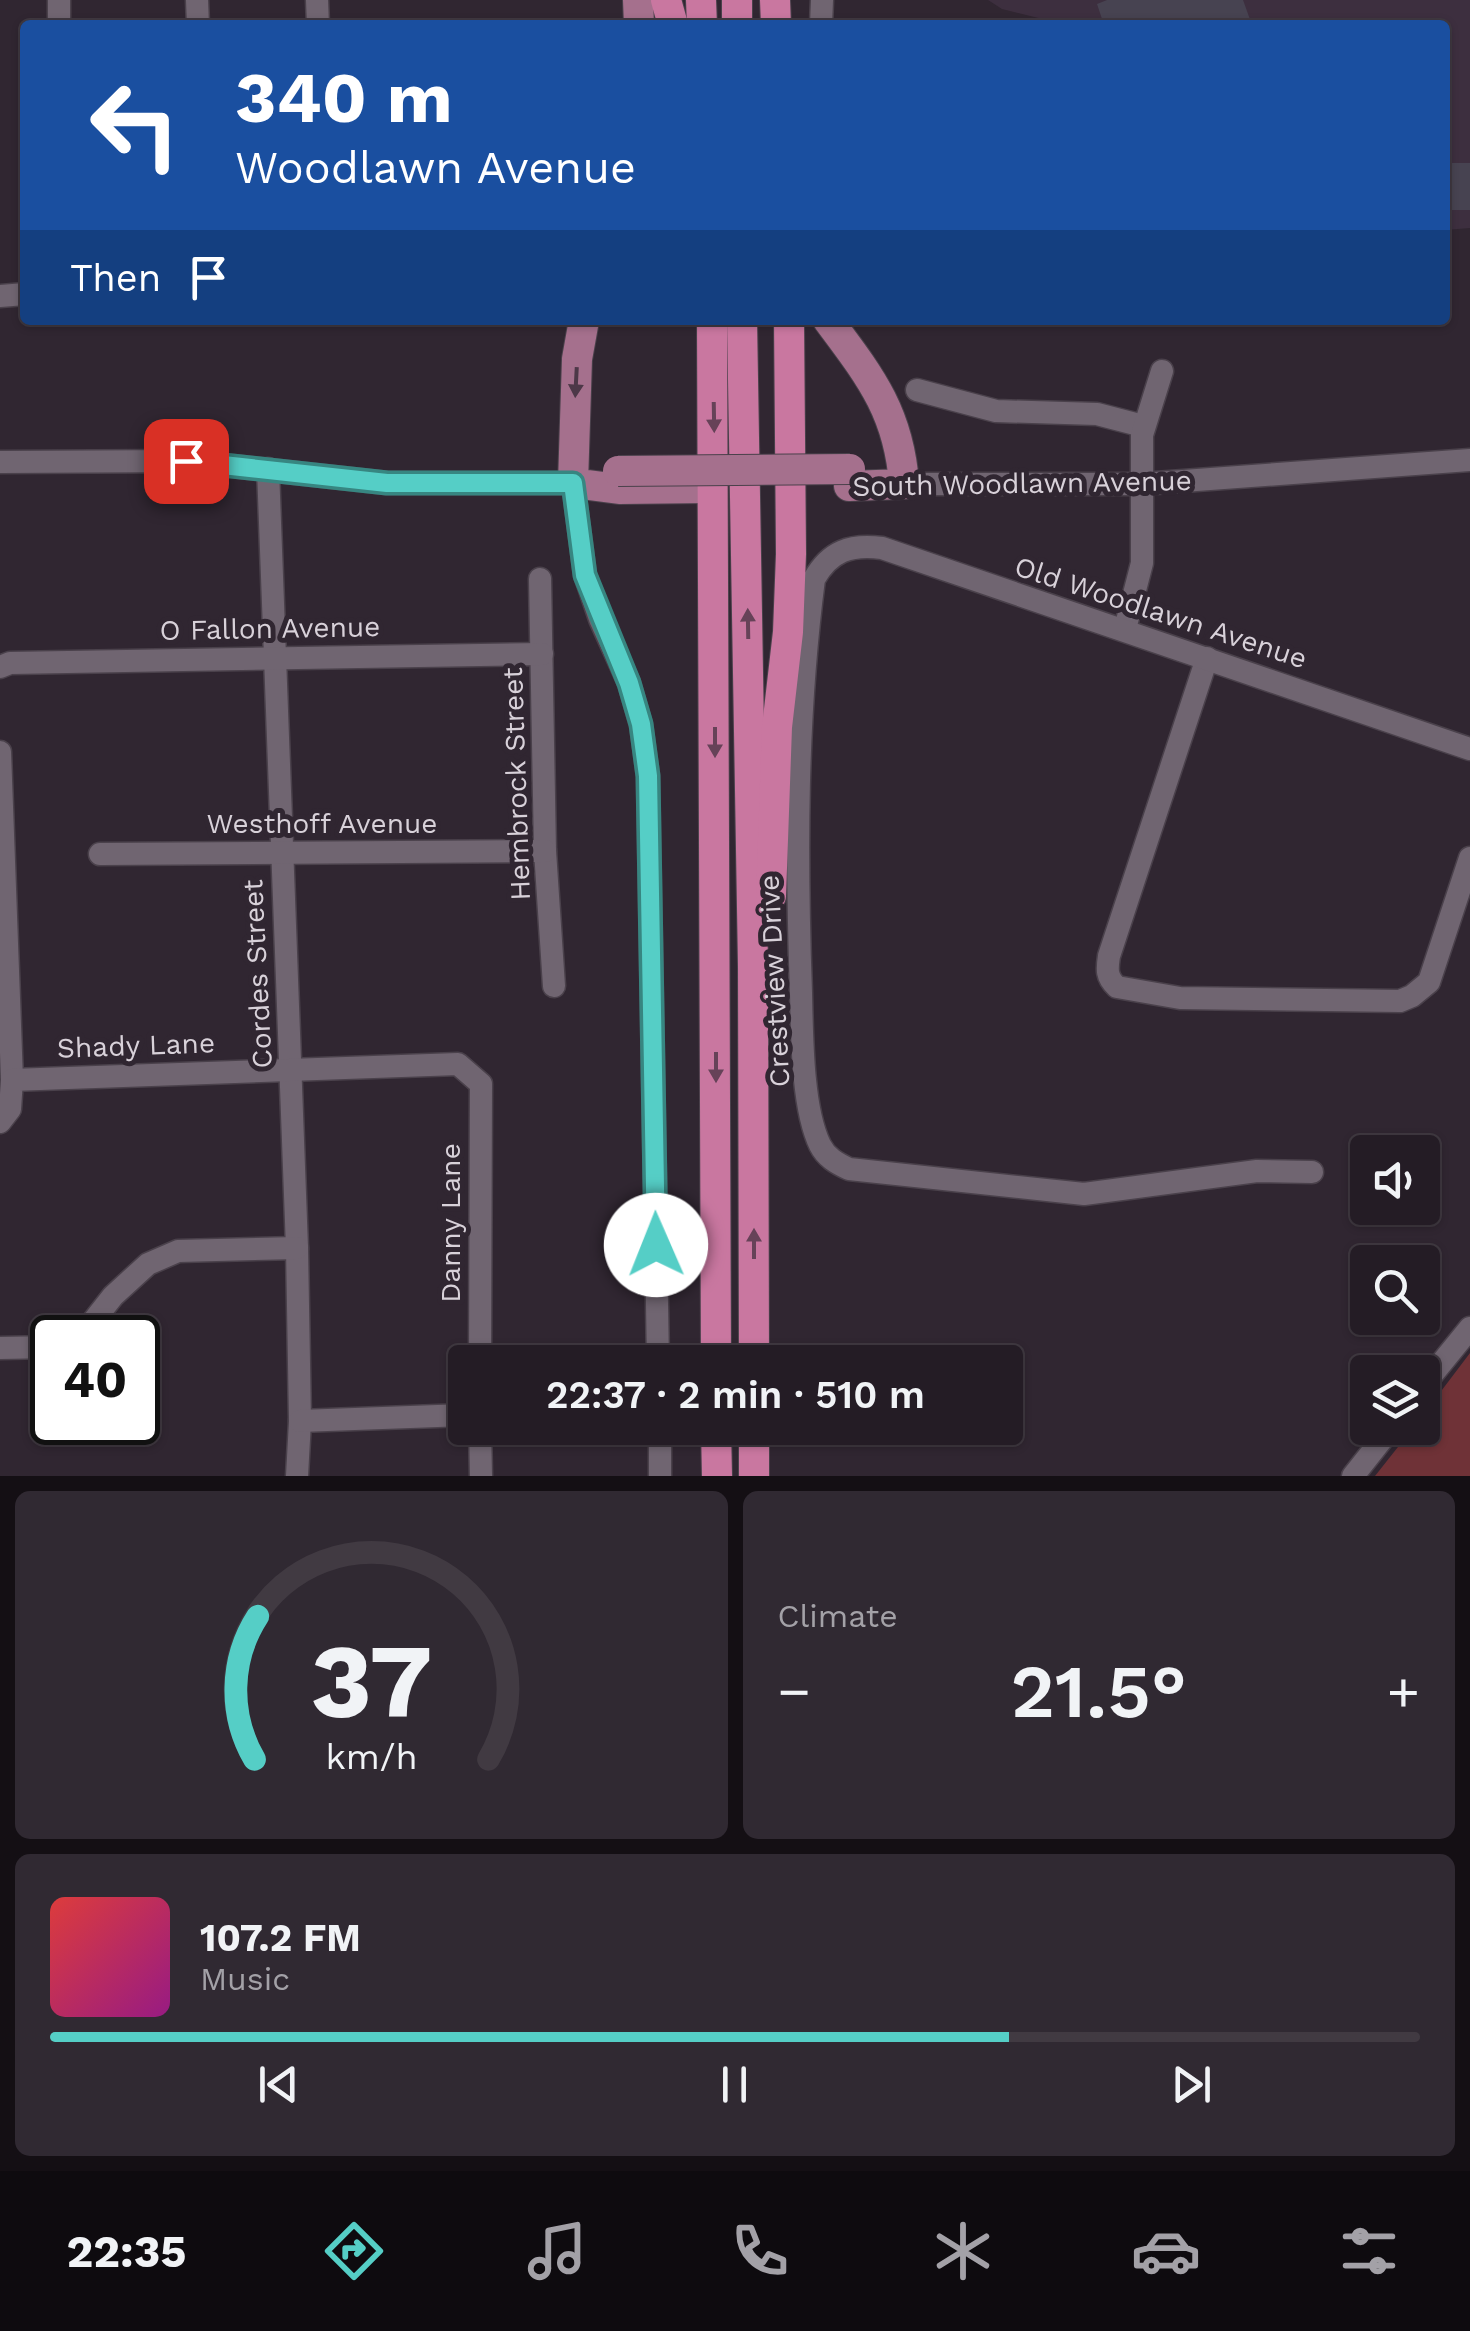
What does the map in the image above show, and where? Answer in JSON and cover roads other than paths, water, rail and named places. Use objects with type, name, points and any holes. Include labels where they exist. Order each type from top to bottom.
[{"type":"highway","points":[[712,325],[716,1345]]},
{"type":"highway","points":[[742,325],[754,966],[754,1345]]},
{"type":"highway","points":[[754,966],[771,916],[777,727],[788,632],[789,325]]},
{"type":"highway","points":[[716,1445],[716,1476]]},
{"type":"highway","points":[[754,1445],[754,1476]]},
{"type":"main road","points":[[573,483],[577,360],[583,325]]},
{"type":"main road","points":[[832,325],[880,392],[904,484]]},
{"type":"main road","points":[[850,478],[878,462],[884,448],[880,392]]},
{"type":"main road","points":[[574,423],[588,460],[618,480]]},
{"type":"main road","name":"South Woodlawn Avenue","points":[[573,483],[850,478],[904,484]]},
{"type":"street","points":[[1125,629],[1142,562],[1143,426],[1162,371]]},
{"type":"street","points":[[917,390],[996,411],[1097,414],[1143,426]]},
{"type":"street","name":"South Woodlawn Avenue","points":[[904,484],[1142,484],[1470,460]]},
{"type":"street","points":[[0,462],[186,461],[387,483],[573,483],[585,575],[629,683],[641,724],[648,776],[658,1345]]},
{"type":"street","name":"Cordes Street","points":[[268,470],[297,1248],[300,1421],[296,1476]]},
{"type":"street","name":"Old Woodlawn Avenue","points":[[833,555],[861,546],[882,548],[1470,748]]},
{"type":"street","name":"Crestview Drive","points":[[833,555],[814,579],[805,645],[798,762],[801,1038],[812,1120],[820,1146],[832,1161],[848,1169],[1084,1194],[1258,1170],[1312,1172]]},
{"type":"street","name":"Hembrock Street","points":[[540,580],[545,850],[554,986]]},
{"type":"street","name":"O Fallon Avenue","points":[[0,666],[542,654]]},
{"type":"street","points":[[1208,658],[1109,956],[1107,971],[1116,987],[1180,998],[1400,1001],[1429,982],[1470,858]]},
{"type":"street","points":[[0,752],[12,1080],[10,1109],[0,1122]]},
{"type":"street","name":"Westhoff Avenue","points":[[100,854],[545,850]]},
{"type":"street","name":"Shady Lane","points":[[12,1080],[458,1064],[480,1084]]},
{"type":"street","name":"Danny Lane","points":[[480,1084],[480,1345]]},
{"type":"street","points":[[98,1315],[148,1264],[178,1251],[297,1248]]},
{"type":"street","points":[[1440,1365],[1470,1328]]},
{"type":"street","points":[[0,1348],[30,1347]]},
{"type":"street","points":[[300,1421],[448,1416]]},
{"type":"street","points":[[480,1445],[481,1476]]},
{"type":"street","points":[[660,1445],[660,1476]]},
{"type":"street","points":[[1352,1476],[1377,1445]]}]
